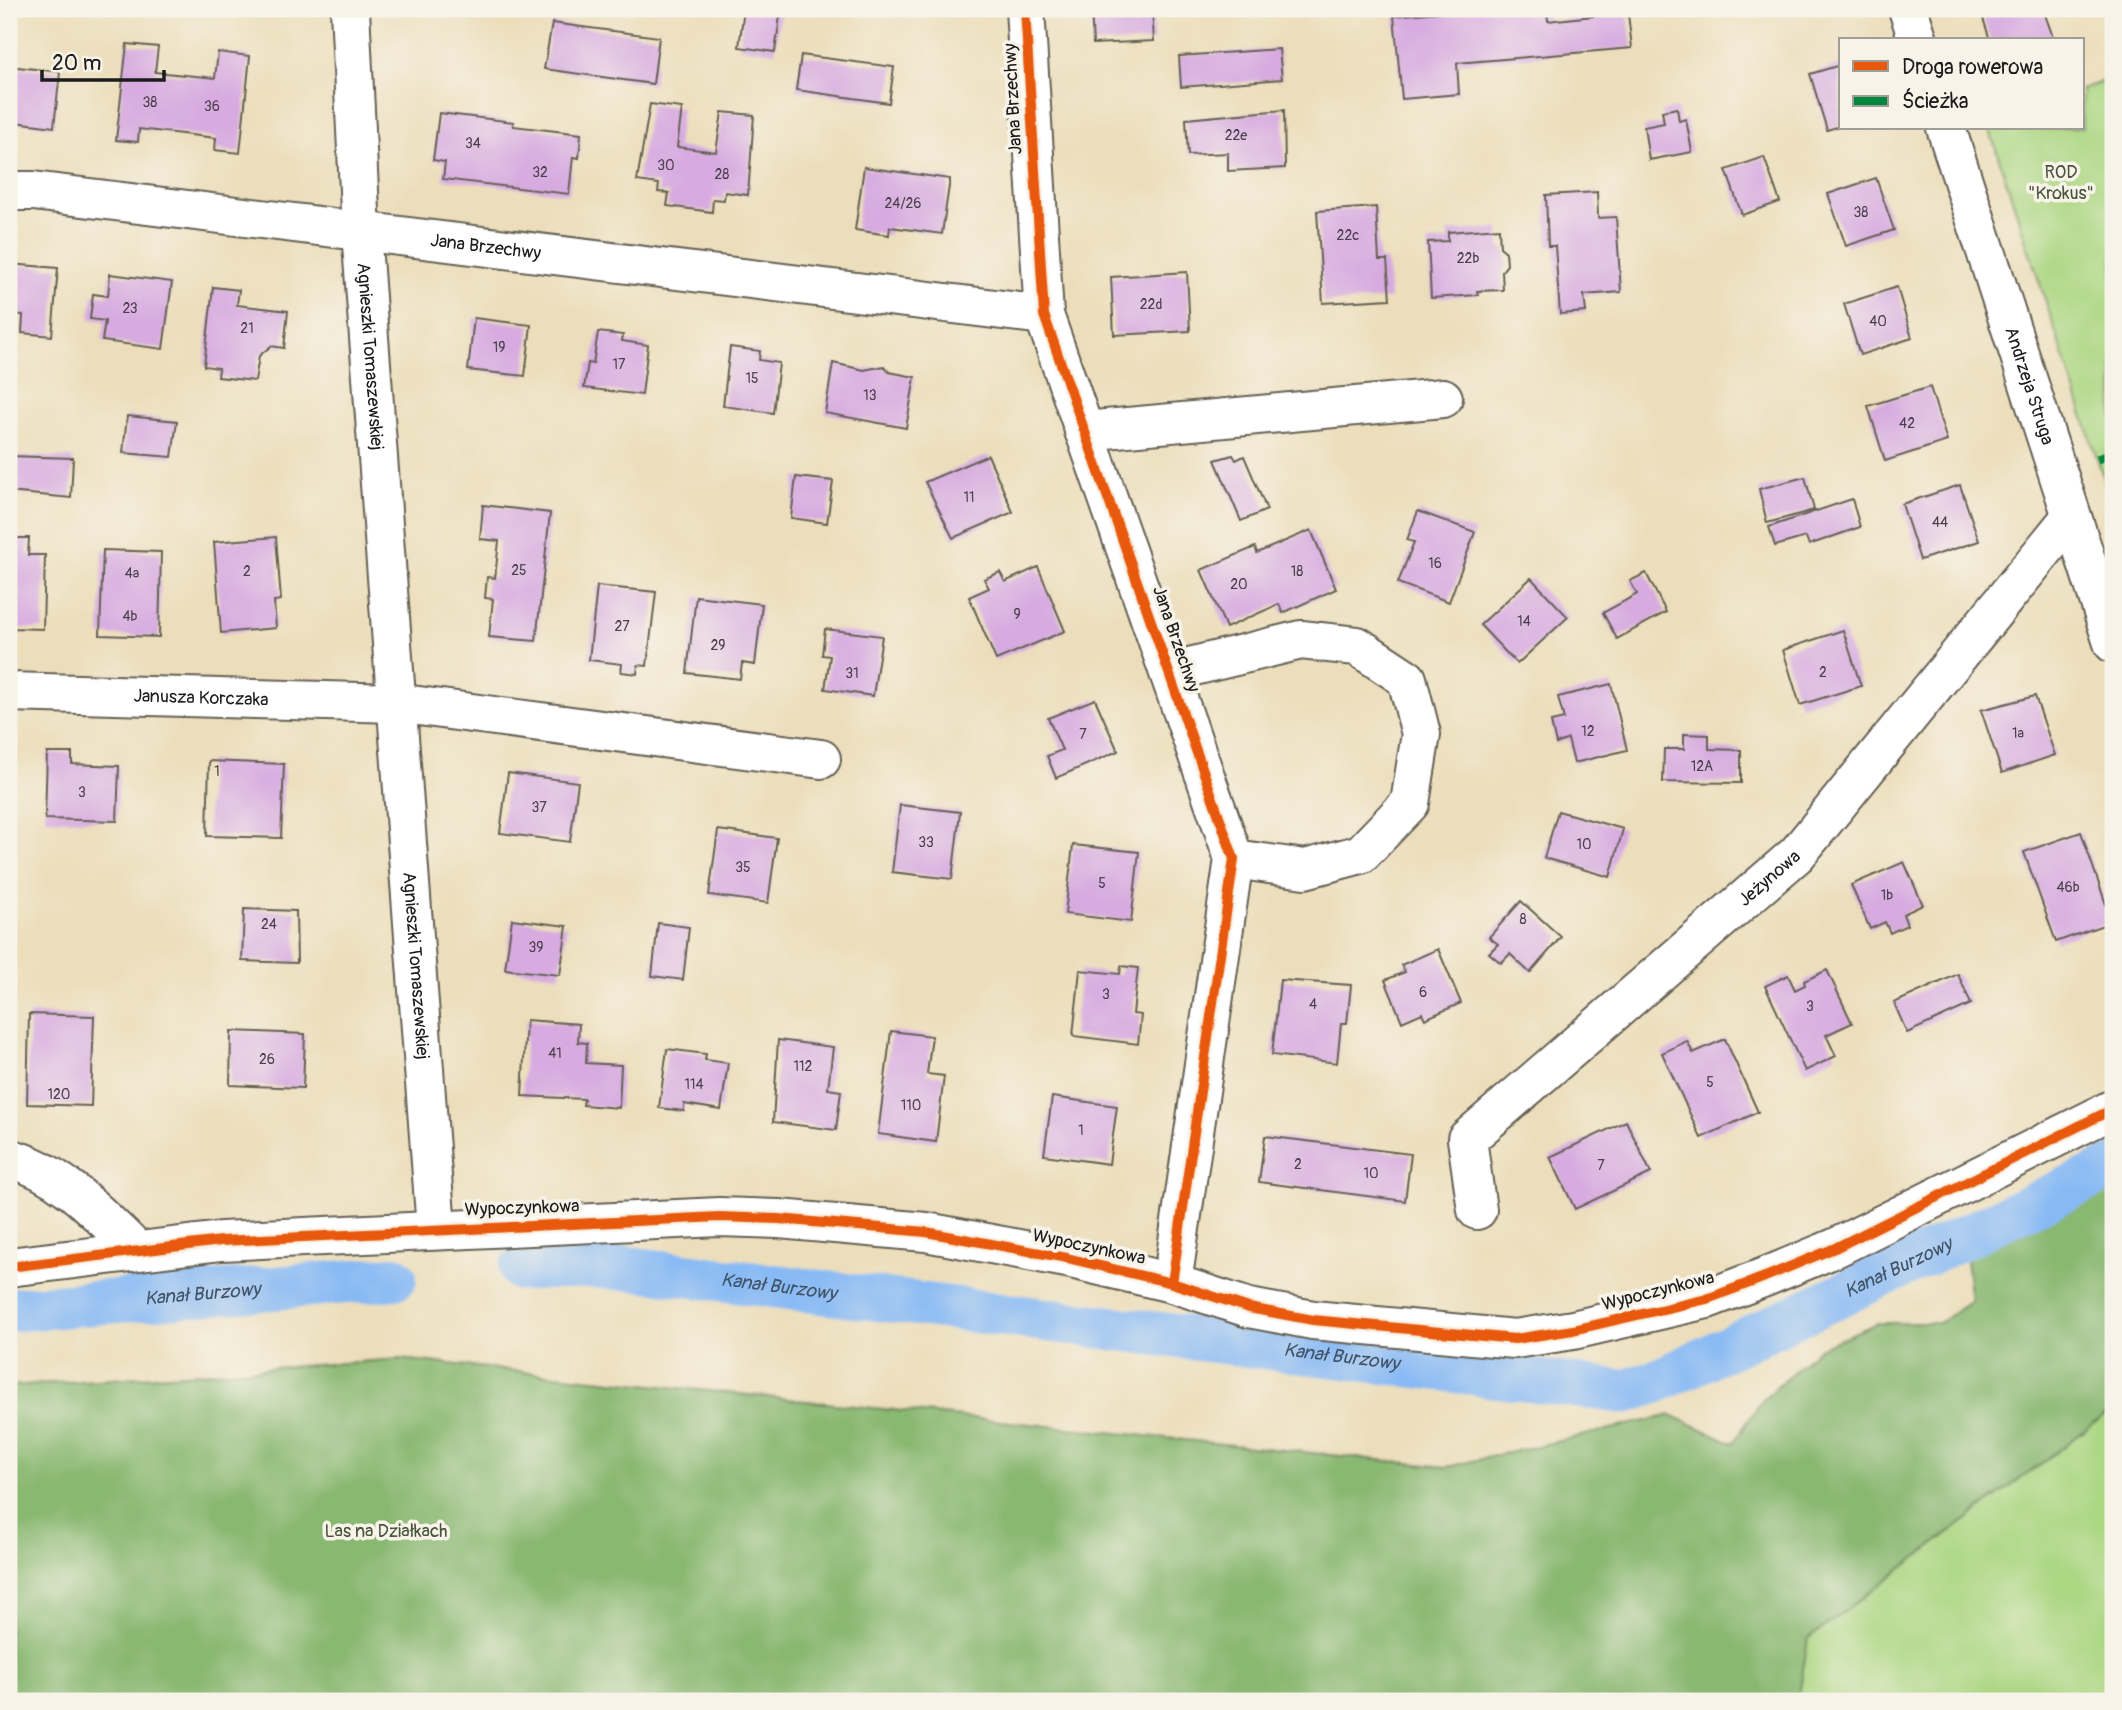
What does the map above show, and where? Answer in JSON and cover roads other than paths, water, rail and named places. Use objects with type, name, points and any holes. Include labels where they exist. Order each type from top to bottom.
[{"type":"street","name":"Agnieszki Tomaszewskiej","points":[[349,9],[362,232],[436,1229]]},
{"type":"street","name":"Jana Brzechwy","points":[[1026,9],[1044,315],[1234,859],[1172,1283]]},
{"type":"street","points":[[1908,9],[1917,38]]},
{"type":"street","name":"Andrzeja Struga","points":[[1947,130],[2113,643]]},
{"type":"street","name":"Jana Brzechwy","points":[[9,191],[33,191],[1044,315]]},
{"type":"street","points":[[1084,431],[1443,398]]},
{"type":"street","name":"Jeżynowa","points":[[1477,1210],[1467,1139],[1797,854],[2071,517]]},
{"type":"street","name":"Jana Brzechwy","points":[[1169,672],[1301,640],[1357,646],[1407,679],[1421,734],[1410,803],[1361,854],[1305,869],[1234,859]]},
{"type":"street","name":"Janusza Korczaka","points":[[9,692],[396,703]]},
{"type":"street","points":[[396,703],[821,760]]},
{"type":"street","name":"Wypoczynkowa","points":[[9,1267],[135,1249],[221,1241],[719,1217],[779,1219],[926,1232],[1067,1258],[1172,1283],[1249,1308],[1313,1320],[1515,1339],[1573,1330],[1707,1299],[1765,1277],[1835,1248],[2113,1109]]},
{"type":"street","points":[[9,1158],[35,1165],[83,1199],[135,1249]]},
{"type":"waterway","name":"Kanał Burzowy","points":[[521,1269],[589,1266],[637,1269],[1624,1392],[1655,1382],[2113,1167]]},
{"type":"waterway","name":"Kanał Burzowy","points":[[9,1310],[395,1278]]},
{"type":"park label","name":"ROD \"Krokus\"","points":[[2061,182]]},
{"type":"park label","name":"Las na Działkach","points":[[386,1531]]}]
